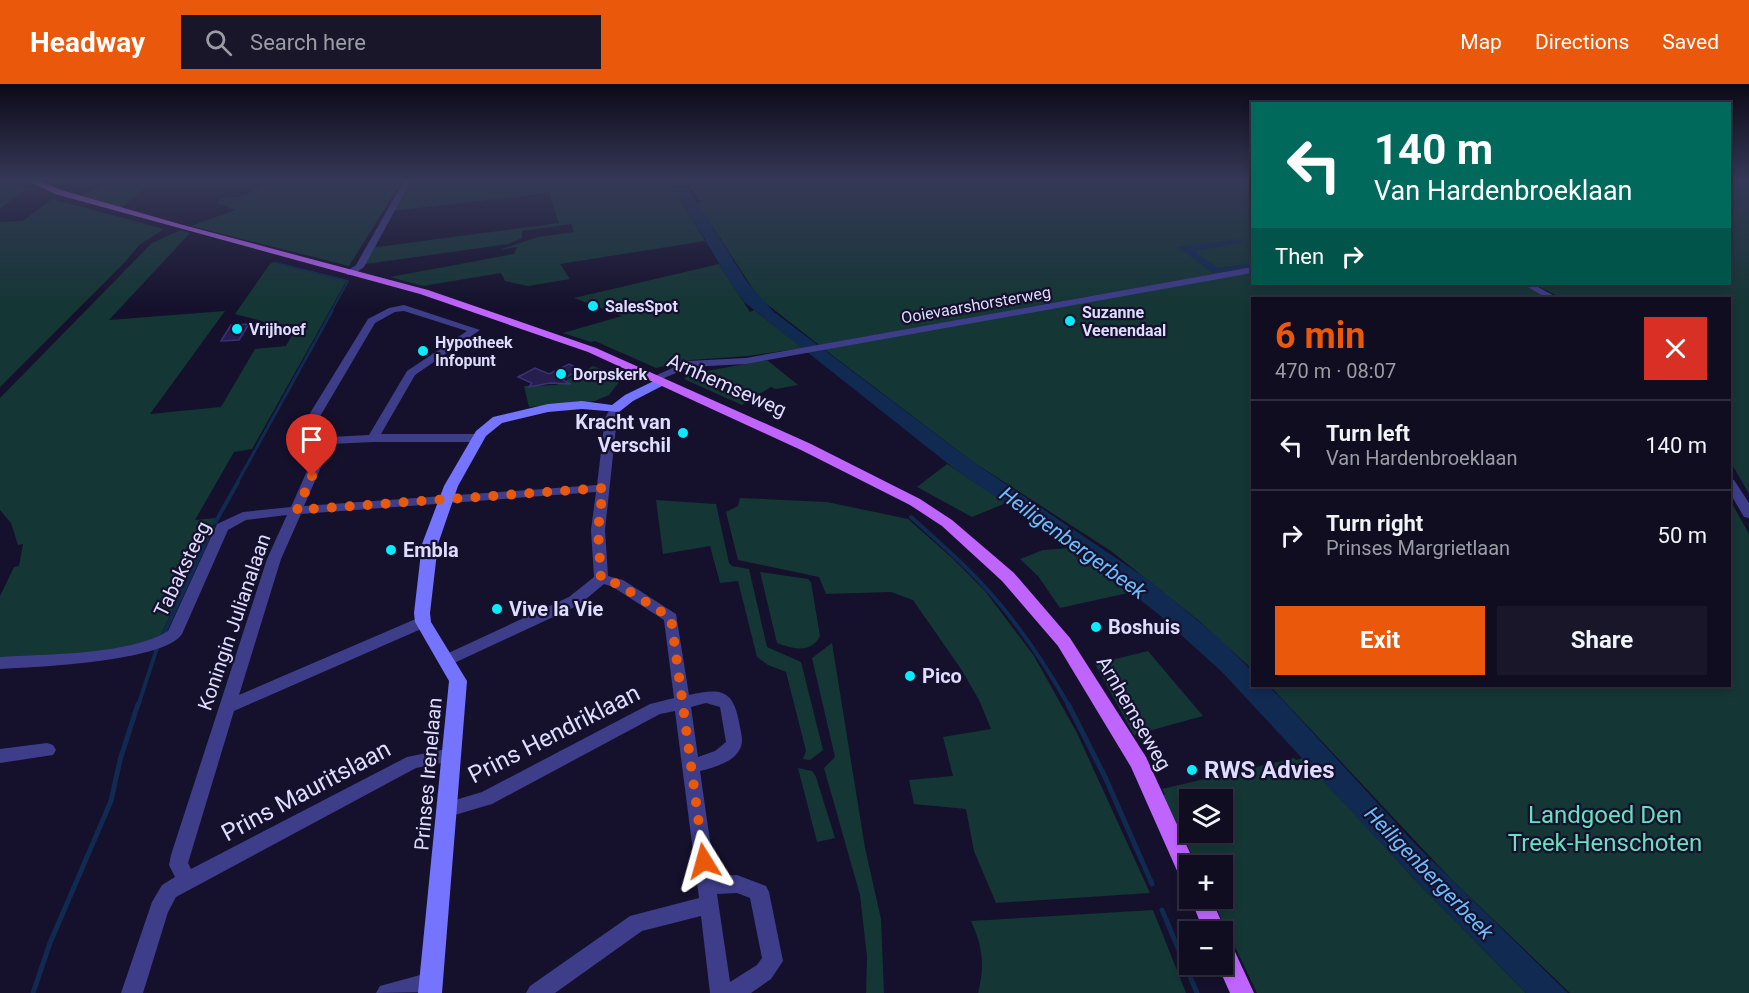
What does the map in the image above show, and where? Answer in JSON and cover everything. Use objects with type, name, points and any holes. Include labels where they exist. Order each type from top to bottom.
[{"type":"main road","name":"Arnhemseweg","points":[[160,221],[424,292],[592,350],[806,447],[895,491],[947,524],[1008,577],[1064,642],[1139,762],[1181,855]]},
{"type":"main road","points":[[1233,973],[1242,993]]},
{"type":"street","points":[[350,273],[360,267],[385,221]]},
{"type":"street","name":"Ooievaarshorsterweg","points":[[656,380],[705,364],[804,351],[1251,270]]},
{"type":"street","points":[[1529,285],[1551,297]]},
{"type":"street","points":[[373,438],[411,373],[475,330],[404,308],[392,310],[371,321],[305,431],[327,441],[373,438],[478,438]]},
{"type":"street","points":[[601,579],[598,530],[611,418],[615,409],[656,380]]},
{"type":"street","points":[[227,707],[423,622],[430,544],[451,486],[478,438],[498,420],[522,413],[582,405],[615,409]]},
{"type":"street","name":"Koningin Julianalaan","points":[[188,880],[178,865],[180,855],[274,560],[327,441]]},
{"type":"street","points":[[1731,485],[1749,514]]},
{"type":"street","points":[[297,510],[603,488]]},
{"type":"street","name":"Tabaksteeg","points":[[0,663],[104,653],[167,641],[174,634],[222,527],[243,516],[297,510]]},
{"type":"street","points":[[447,660],[574,601],[601,579]]},
{"type":"street","points":[[601,579],[618,584],[671,618],[721,993]]},
{"type":"street","name":"Prinses Irenelaan","points":[[423,622],[458,681],[430,988]]},
{"type":"street","name":"Prins Hendriklaan","points":[[448,808],[486,799],[656,709],[706,697],[723,700],[728,705],[734,742],[732,747],[719,759],[691,766]]},
{"type":"street","points":[[0,756],[47,750]]},
{"type":"street","name":"Prins Mauritslaan","points":[[188,880],[410,764],[451,754]]},
{"type":"street","points":[[132,993],[159,909],[170,891],[188,880]]},
{"type":"street","points":[[537,993],[637,923],[737,884],[759,892],[773,961],[764,972],[732,993]]},
{"type":"street","points":[[387,993],[430,988]]},
{"type":"green space","points":[[136,221],[164,229],[139,245],[125,262],[0,387],[0,222]]},
{"type":"green space","points":[[204,221],[377,221],[349,266],[191,226]]},
{"type":"green space","points":[[694,221],[705,241],[560,264],[570,279],[528,286],[505,281],[501,273],[423,286],[390,277],[514,254],[517,247],[499,250],[538,237],[574,232],[571,224],[522,231],[522,238],[508,244],[359,265],[370,248],[559,223]]},
{"type":"green space","points":[[709,221],[1251,221],[1251,265],[1211,271],[1214,274],[819,345],[759,298]]},
{"type":"green space","points":[[1731,221],[1749,221],[1749,494],[1731,463],[1731,297],[1559,297],[1536,285],[1731,285]]},
{"type":"green space","points":[[181,230],[190,233],[109,320],[225,311],[150,414],[221,407],[255,349],[286,346],[298,324],[268,325],[262,321],[235,314],[270,264],[274,262],[347,280],[252,449],[234,452],[195,520],[216,518],[160,637],[101,651],[0,660],[0,596],[14,567],[19,566],[23,544],[18,545],[11,523],[0,510],[0,398],[152,243]]},
{"type":"green space","points":[[719,264],[750,312],[754,310],[803,348],[748,356],[691,360],[656,368],[595,341],[591,342],[563,333],[622,316],[574,298]]},
{"type":"green space","points":[[1251,272],[1251,285],[1526,285],[1548,297],[1251,297],[1251,668],[1198,620],[1111,551],[973,462],[824,349]]},
{"type":"green space","points":[[767,360],[798,385],[776,389],[771,387],[742,405],[684,379],[690,374]]},
{"type":"green space","points":[[593,366],[606,371],[619,382],[609,395],[595,401],[529,407],[524,386],[556,385]]},
{"type":"green space","points":[[947,464],[1006,503],[972,517],[917,487]]},
{"type":"green space","points":[[740,498],[827,502],[908,519],[951,557],[985,591],[1034,656],[1077,733],[1150,893],[996,903],[974,851],[966,809],[914,804],[909,780],[953,776],[943,737],[991,729],[979,700],[961,669],[913,600],[891,592],[826,594],[819,577],[738,560],[726,512],[738,506]]},
{"type":"green space","points":[[656,500],[716,504],[729,563],[732,566],[749,569],[767,647],[801,662],[823,750],[810,760],[803,759],[806,751],[786,672],[768,665],[757,657],[738,581],[720,583],[710,546],[663,554]]},
{"type":"green space","name":"Landgoed Den Treek-Henschoten","points":[[1731,502],[1749,534],[1749,993],[1570,993],[1451,879],[1271,687],[1731,687]]},
{"type":"green space","points":[[1069,548],[1128,593],[1060,608],[1038,576],[1020,559],[1043,550]]},
{"type":"green space","points":[[760,572],[808,579],[811,582],[820,636],[812,646],[795,648],[777,643]]},
{"type":"green space","points":[[832,643],[865,848],[881,919],[884,993],[866,993],[867,957],[860,895],[824,768],[835,757],[812,658]]},
{"type":"green space","points":[[1148,651],[1203,716],[1134,735],[1095,664]]},
{"type":"green space","points":[[1294,758],[1296,760],[1303,758],[1418,883],[1526,993],[1257,993],[1233,943],[1233,921],[1223,921],[1217,909],[1233,909],[1233,855],[1192,855],[1186,843],[1233,843],[1233,789],[1179,789],[1179,828],[1163,795],[1165,794],[1162,789]]},
{"type":"green space","points":[[798,768],[812,771],[816,777],[835,838],[817,842]]},
{"type":"green space","points":[[1153,910],[1186,993],[978,993],[982,974],[982,957],[971,921]]},
{"type":"water","name":"Heiligenbergerbeek","points":[[694,221],[709,221],[747,282],[774,312],[973,462],[1150,581],[1219,638],[1251,670],[1251,687],[1269,687],[1280,697],[1416,845],[1568,993],[1526,993],[1418,883],[1222,672],[1157,613],[1090,561],[956,470],[744,302]]},
{"type":"water","points":[[1242,239],[1242,242],[1197,251],[1197,254],[1219,268],[1251,263],[1251,267],[1214,274],[1178,247]]},
{"type":"building","name":"Vrijhoef","points":[[249,324],[239,340],[221,341],[231,325]]},
{"type":"building","name":"Dorpskerk","points":[[569,364],[580,369],[562,380],[571,384],[550,383],[529,387],[532,383],[518,377],[535,368],[549,374]]},
{"type":"waterway","points":[[276,263],[348,281],[331,312]]},
{"type":"waterway","points":[[237,483],[332,311]]},
{"type":"waterway","points":[[215,523],[238,482]]},
{"type":"waterway","points":[[911,517],[967,569],[998,602],[1036,652],[1069,706]]},
{"type":"waterway","points":[[162,638],[213,527]]},
{"type":"waterway","points":[[138,706],[157,648]]},
{"type":"waterway","points":[[33,993],[50,943],[111,801],[120,760],[138,704]]},
{"type":"waterway","points":[[1068,704],[1106,779],[1152,884]]},
{"type":"waterway","points":[[1162,910],[1197,993]]},
{"type":"place","name":"SalesSpot","points":[[593,306]]},
{"type":"place","name":"Suzanne Veenendaal","points":[[1070,321]]},
{"type":"place","name":"Vrijhoef","points":[[237,329]]},
{"type":"place","name":"Hypotheek Infopunt","points":[[423,351]]},
{"type":"place","name":"Dorpskerk","points":[[561,374]]},
{"type":"place","name":"Kracht van Verschil","points":[[683,433]]},
{"type":"place","name":"Embla","points":[[391,550]]},
{"type":"place","name":"Vive la Vie","points":[[497,609]]},
{"type":"place","name":"Boshuis","points":[[1096,627]]},
{"type":"place","name":"Pico","points":[[910,676]]},
{"type":"place","name":"RWS Advies","points":[[1192,770]]},
{"type":"route","points":[[312,476],[297,510],[603,488],[598,530],[601,579],[618,584],[671,618],[704,861]]}]
